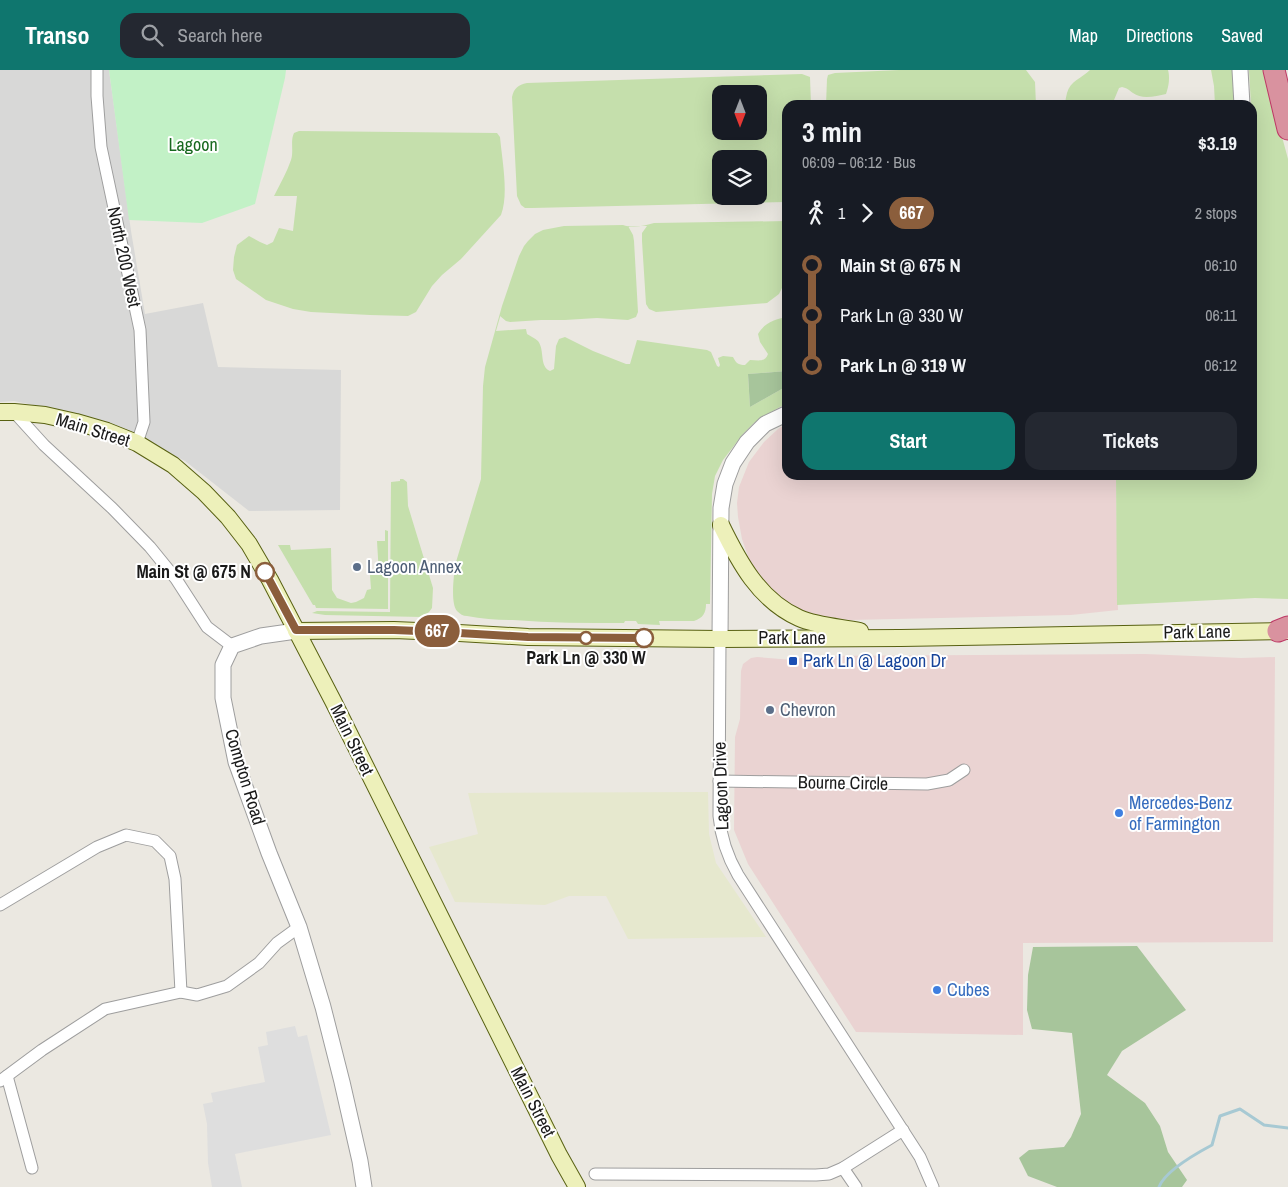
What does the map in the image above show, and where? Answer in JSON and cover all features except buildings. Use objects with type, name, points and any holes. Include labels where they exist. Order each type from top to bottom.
[{"type":"highway","points":[[1274,70],[1288,129]]},
{"type":"highway","points":[[1279,70],[1288,97]]},
{"type":"main road","name":"Main Street","points":[[7,412],[45,415],[76,422],[107,431],[137,443],[173,466],[204,492],[228,517],[249,544],[296,630],[559,1155],[577,1187]]},
{"type":"main road","points":[[721,525],[735,554],[752,580],[768,597],[785,610],[814,623],[901,638]]},
{"type":"main road","name":"Park Lane","points":[[296,630],[442,632],[537,637],[720,639],[901,638],[1285,629]]},
{"type":"street","name":"North 200 West","points":[[97,70],[101,147],[140,330],[144,422],[137,443]]},
{"type":"street","points":[[1240,70],[1242,100]]},
{"type":"street","points":[[7,412],[112,508],[150,547],[176,579],[207,627],[232,646],[261,636],[296,630]]},
{"type":"street","name":"Lagoon Drive","points":[[782,416],[766,424],[747,442],[733,463],[725,484],[721,508],[719,781],[721,831],[730,860],[738,875],[920,1157],[933,1187]]},
{"type":"street","name":"Compton Road","points":[[232,646],[223,665],[223,698],[236,762],[299,927],[323,1007],[342,1082],[364,1187]]},
{"type":"street","name":"Bourne Circle","points":[[719,781],[927,784],[949,780],[964,770]]},
{"type":"street","points":[[0,904],[97,847],[126,836],[155,841],[170,856],[175,879],[181,992]]},
{"type":"street","points":[[32,1168],[4,1078],[42,1050],[105,1009],[181,992],[197,995],[227,986],[259,963],[276,943],[299,927]]},
{"type":"street","points":[[596,1174],[829,1174],[843,1168],[902,1130]]},
{"type":"street","points":[[843,1168],[856,1187]]},
{"type":"street","points":[[761,1175],[761,1187]]},
{"type":"shaded area","points":[[0,70],[109,70],[131,231],[145,314],[203,303],[218,367],[341,370],[340,510],[249,511],[185,461],[129,432],[76,414],[14,401],[0,402]]},
{"type":"shaded area","points":[[782,426],[782,480],[1116,480],[1118,610],[1071,615],[850,620],[818,616],[791,606],[769,590],[751,565],[742,539],[738,517],[739,487],[749,462],[764,442]]},
{"type":"shaded area","points":[[1145,654],[1241,658],[1275,657],[1273,942],[1023,943],[1023,1035],[856,1032],[748,864],[734,830],[735,737],[740,719],[741,671],[743,664],[751,658],[757,657],[793,660],[809,656]]},
{"type":"shaded area","points":[[295,1026],[298,1037],[307,1035],[331,1135],[235,1154],[242,1187],[212,1187],[208,1163],[207,1124],[203,1104],[213,1102],[211,1093],[265,1082],[258,1047],[268,1045],[266,1032]]},
{"type":"green space","name":"Lagoon","points":[[109,70],[286,70],[255,204],[202,223],[129,220]]},
{"type":"green space","points":[[899,70],[1026,70],[1035,82],[1036,100],[826,100],[828,75],[835,73]]},
{"type":"green space","points":[[1090,70],[1168,70],[1169,79],[1166,94],[1145,97],[1122,87],[1119,88],[1114,100],[1066,100],[1071,85]]},
{"type":"green space","points":[[1211,70],[1233,70],[1235,100],[1215,100]]},
{"type":"green space","points":[[1249,70],[1264,70],[1288,159],[1288,599],[1255,598],[1117,605],[1116,480],[1257,480],[1257,100],[1251,100]]},
{"type":"green space","points":[[802,74],[810,77],[811,100],[782,100],[782,202],[767,202],[767,150],[712,150],[712,204],[525,208],[521,205],[517,196],[512,97],[517,87],[527,83]]},
{"type":"green space","points":[[299,131],[497,133],[500,137],[504,177],[504,197],[501,215],[461,259],[432,286],[416,312],[408,316],[311,312],[293,309],[266,300],[236,279],[233,270],[234,257],[237,245],[249,236],[267,245],[273,242],[279,228],[293,231],[297,196],[274,196],[291,160],[294,133]]},
{"type":"green space","points":[[782,221],[782,288],[779,294],[767,303],[656,312],[649,309],[646,304],[642,241],[642,233],[647,226],[641,226],[654,223]]},
{"type":"green space","points":[[564,226],[628,226],[634,241],[638,312],[636,317],[628,320],[597,318],[510,322],[500,316],[496,331],[526,329],[527,334],[538,341],[544,365],[550,371],[554,369],[556,346],[559,339],[565,337],[626,364],[630,364],[637,340],[707,350],[711,352],[719,367],[718,358],[723,356],[733,357],[735,361],[743,365],[750,360],[765,359],[768,354],[760,342],[758,334],[770,322],[782,318],[782,371],[748,374],[750,407],[782,389],[782,406],[754,423],[743,434],[723,460],[715,476],[712,494],[710,604],[706,604],[703,615],[697,620],[659,621],[660,625],[638,624],[636,621],[625,621],[624,623],[555,622],[490,619],[463,615],[455,607],[453,595],[454,580],[456,562],[481,479],[485,367],[502,306],[519,256],[528,241],[535,234],[543,230]]},
{"type":"green space","points":[[782,371],[782,389],[750,407],[748,374]]},
{"type":"green space","points":[[400,479],[407,482],[408,506],[433,588],[432,608],[422,617],[325,615],[312,613],[317,611],[390,612],[391,482],[400,481]]},
{"type":"green space","points":[[385,530],[388,531],[388,609],[316,608],[278,545],[290,545],[291,550],[331,548],[332,590],[337,598],[351,603],[364,598],[367,590],[371,589],[370,575],[379,575],[377,541],[385,541]]},
{"type":"green space","points":[[708,792],[709,834],[716,863],[766,937],[628,939],[606,896],[569,896],[545,905],[455,902],[429,847],[478,834],[468,793]]},
{"type":"green space","points":[[1137,946],[1186,1010],[1122,1051],[1107,1075],[1145,1103],[1160,1126],[1168,1152],[1187,1180],[1182,1187],[1057,1187],[1028,1176],[1019,1158],[1029,1150],[1064,1147],[1071,1137],[1081,1114],[1072,1033],[1032,1029],[1027,1010],[1028,975],[1033,947]]},
{"type":"waterway","points":[[1159,1187],[1162,1181],[1174,1169],[1212,1145],[1220,1116],[1240,1109],[1264,1125],[1288,1128]]},
{"type":"bus line","name":"667","points":[[265,572],[296,630],[394,630],[528,637],[644,638]]},
{"type":"place","name":"Lagoon Annex","points":[[357,567]]},
{"type":"place","name":"Main St @ 675 N","points":[[265,572]]},
{"type":"place","name":"Park Ln @ 330 W","points":[[586,638]]},
{"type":"place","name":"Park Ln @ Lagoon Dr","points":[[793,661]]},
{"type":"place","name":"Chevron","points":[[770,710]]},
{"type":"place","name":"Mercedes-Benz of Farmington","points":[[1119,813]]},
{"type":"place","name":"Cubes","points":[[937,990]]}]
